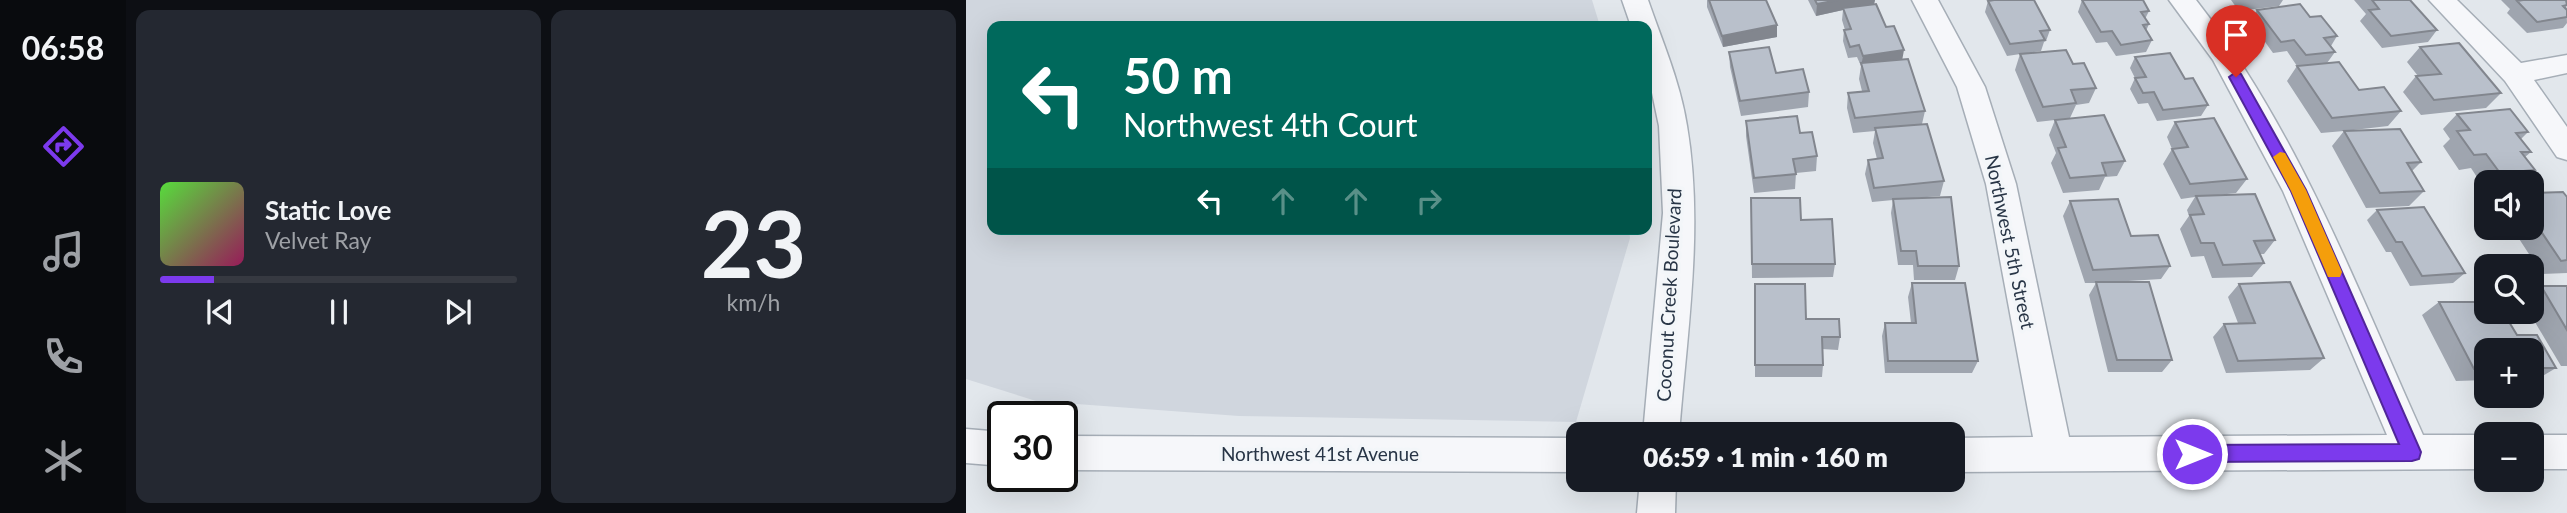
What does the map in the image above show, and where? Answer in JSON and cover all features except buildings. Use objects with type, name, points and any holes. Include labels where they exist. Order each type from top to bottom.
[{"type":"street","points":[[1635,0],[1642,21]]},
{"type":"street","name":"Northwest 5th Street","points":[[1925,0],[1971,87],[2001,184],[2054,454]]},
{"type":"street","points":[[2182,0],[2224,55],[2298,190],[2412,452]]},
{"type":"street","points":[[2442,0],[2515,74],[2567,149]]},
{"type":"street","name":"Coconut Creek Boulevard","points":[[1652,48],[1665,84],[1675,145],[1677,236],[1662,422]]},
{"type":"street","points":[[2515,74],[2567,64]]},
{"type":"street","points":[[966,446],[987,448]]},
{"type":"street","name":"Northwest 41st Avenue","points":[[1078,453],[1566,456]]},
{"type":"street","points":[[1965,455],[2474,453]]},
{"type":"street","points":[[2544,453],[2567,453]]},
{"type":"street","points":[[1656,513],[1657,492]]},
{"type":"shaded area","points":[[966,0],[1592,0],[1598,21],[987,21],[987,235],[1630,235],[1576,422],[1239,416],[1078,404],[1078,401],[1036,401],[966,379]]},
{"type":"slow traffic","points":[[2280,157],[2298,190],[2334,272]]},
{"type":"route","points":[[2192,454],[2412,452],[2298,190],[2236,77]]}]
